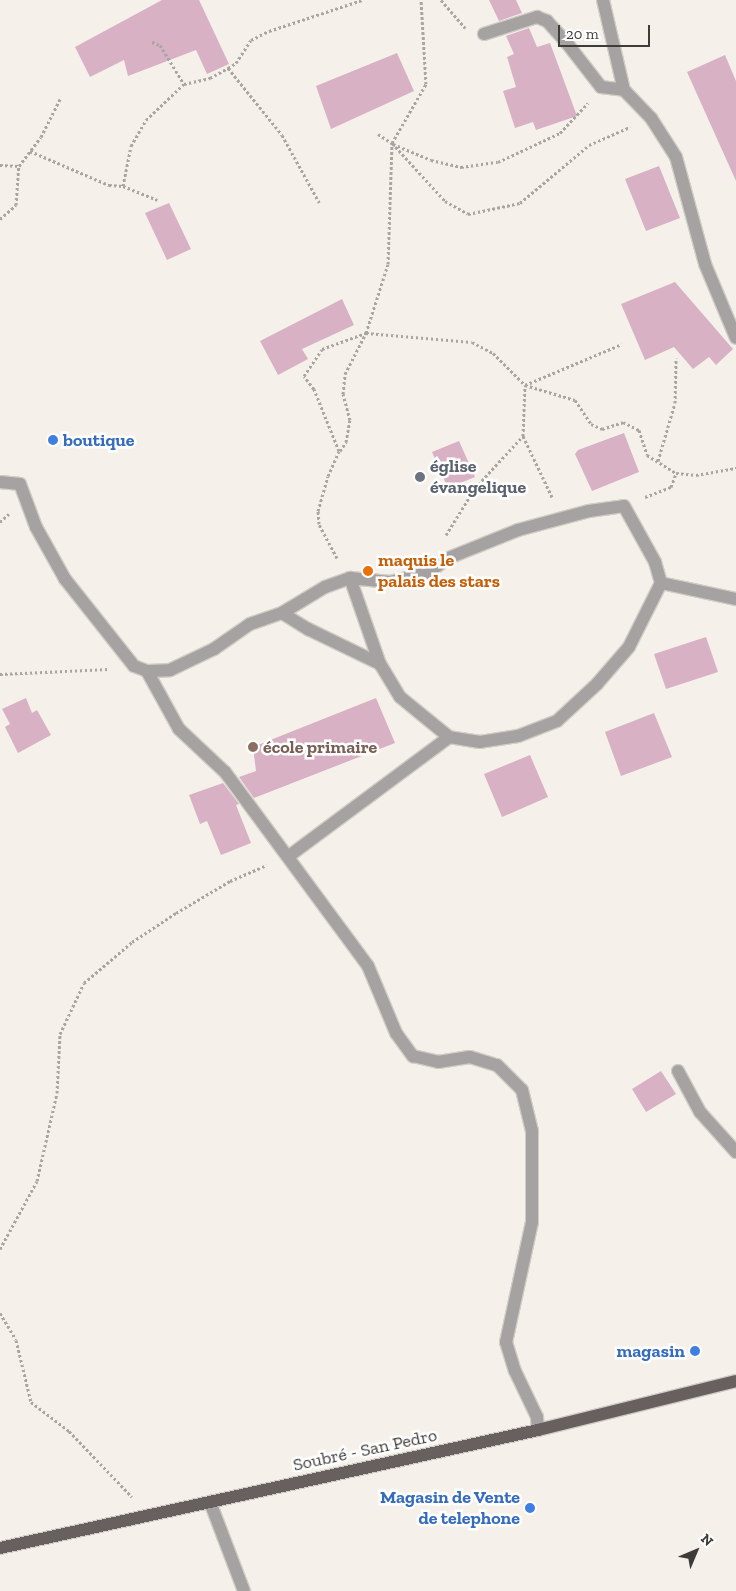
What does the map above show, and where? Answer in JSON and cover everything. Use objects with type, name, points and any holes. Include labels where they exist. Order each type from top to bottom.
[{"type":"main road","name":"Soubré - San Pedro","points":[[0,1548],[148,1513],[210,1502],[538,1430],[736,1381]]},
{"type":"street","points":[[603,0],[624,90],[651,118],[676,157],[705,264],[736,338]]},
{"type":"street","points":[[484,34],[537,17],[547,22],[566,42],[601,87],[624,90]]},
{"type":"street","points":[[0,482],[20,484],[36,527],[65,579],[134,666],[147,671],[170,670],[214,649],[250,624],[282,613],[325,588],[350,578],[390,582],[430,572],[446,559],[518,530],[624,506],[655,562],[661,583],[630,647],[597,684],[557,720],[518,736],[480,742],[449,737],[400,697],[380,664],[350,578]]},
{"type":"street","points":[[661,583],[736,599]]},
{"type":"street","points":[[282,613],[308,630],[380,664]]},
{"type":"street","points":[[147,671],[179,729],[225,772],[247,805],[289,856],[334,923],[368,966],[396,1033],[413,1056],[438,1062],[470,1057],[497,1065],[522,1090],[532,1131],[532,1222],[506,1342],[515,1371],[537,1417],[538,1430]]},
{"type":"street","points":[[289,856],[449,737]]},
{"type":"street","points":[[678,1071],[700,1112],[736,1152]]},
{"type":"street","points":[[210,1502],[244,1591]]},
{"type":"path","points":[[123,186],[131,146],[146,120],[184,84],[210,78],[228,68],[236,62],[251,40],[280,27],[362,0]]},
{"type":"path","points":[[350,578],[319,524],[318,512],[328,476],[339,451],[346,442],[350,420],[342,394],[345,374],[366,333],[388,264],[392,143],[426,84],[421,0]]},
{"type":"path","points":[[441,0],[457,21],[472,33],[484,34]]},
{"type":"path","points":[[152,42],[160,45],[184,84]]},
{"type":"path","points":[[228,68],[282,135],[319,202]]},
{"type":"path","points":[[378,134],[392,143],[431,160],[461,167],[498,162],[560,133],[576,120],[601,87]]},
{"type":"path","points":[[0,219],[16,205],[19,166],[41,137],[61,98]]},
{"type":"path","points":[[392,143],[445,201],[468,214],[520,203],[589,145],[651,118]]},
{"type":"path","points":[[30,151],[109,185],[123,186],[157,200]]},
{"type":"path","points":[[0,165],[19,166]]},
{"type":"path","points":[[339,451],[314,390],[304,376],[322,349],[366,333],[472,342],[493,353],[525,385],[575,400],[590,424],[602,429],[623,422],[639,430],[647,454],[676,473],[731,471],[736,473]]},
{"type":"path","points":[[525,385],[622,344]]},
{"type":"path","points":[[658,461],[675,403],[676,358]]},
{"type":"path","points":[[525,385],[523,436],[561,518],[554,522]]},
{"type":"path","points":[[446,559],[445,536],[464,503],[523,436]]},
{"type":"path","points":[[731,471],[736,468]]},
{"type":"path","points":[[624,506],[671,488],[676,473]]},
{"type":"path","points":[[0,674],[134,666]]},
{"type":"path","points":[[0,1249],[37,1181],[58,1093],[60,1034],[84,983],[132,942],[176,913],[230,881],[289,856]]},
{"type":"path","points":[[0,1313],[19,1349],[31,1402],[69,1432],[148,1513]]},
{"type":"building","points":[[162,0],[199,0],[229,64],[207,74],[196,50],[128,76],[124,60],[90,77],[75,47]]},
{"type":"building","points":[[489,0],[516,0],[522,13],[499,21]]},
{"type":"building","points":[[529,28],[537,47],[550,43],[577,116],[536,130],[533,122],[515,128],[503,91],[516,87],[507,57],[514,54],[506,36]]},
{"type":"building","points":[[397,53],[414,91],[331,129],[316,86]]},
{"type":"building","points":[[725,55],[736,81],[736,181],[687,72]]},
{"type":"building","points":[[659,166],[680,218],[646,231],[625,179]]},
{"type":"building","points":[[169,203],[191,249],[167,260],[145,213]]},
{"type":"building","points":[[675,282],[733,349],[716,365],[709,357],[693,369],[674,347],[645,360],[621,304]]},
{"type":"building","points":[[342,299],[354,325],[302,349],[308,359],[278,375],[260,341]]},
{"type":"building","points":[[624,433],[639,472],[592,491],[575,454],[578,450]]},
{"type":"building","points":[[459,441],[475,477],[448,488],[432,452]]},
{"type":"building","points":[[706,637],[718,672],[666,689],[654,654]]},
{"type":"building","points":[[26,698],[32,713],[37,710],[51,735],[18,753],[5,727],[10,724],[2,709]]},
{"type":"building","points":[[376,698],[395,743],[254,798],[239,777],[256,771],[253,747]]},
{"type":"building","points":[[654,713],[672,757],[621,776],[605,732]]},
{"type":"building","points":[[530,755],[548,797],[502,817],[484,774]]},
{"type":"building","points":[[223,783],[239,804],[236,805],[251,843],[221,855],[207,821],[200,824],[189,795]]},
{"type":"building","points":[[661,1071],[676,1094],[646,1112],[632,1089]]},
{"type":"place","name":"boutique","points":[[53,440]]},
{"type":"place","name":"église évangelique","points":[[420,477]]},
{"type":"place","name":"maquis le palais des stars","points":[[368,571]]},
{"type":"place","name":"école primaire","points":[[253,747]]},
{"type":"place","name":"magasin","points":[[695,1351]]},
{"type":"place","name":"Magasin de Vente de telephone","points":[[530,1508]]}]
